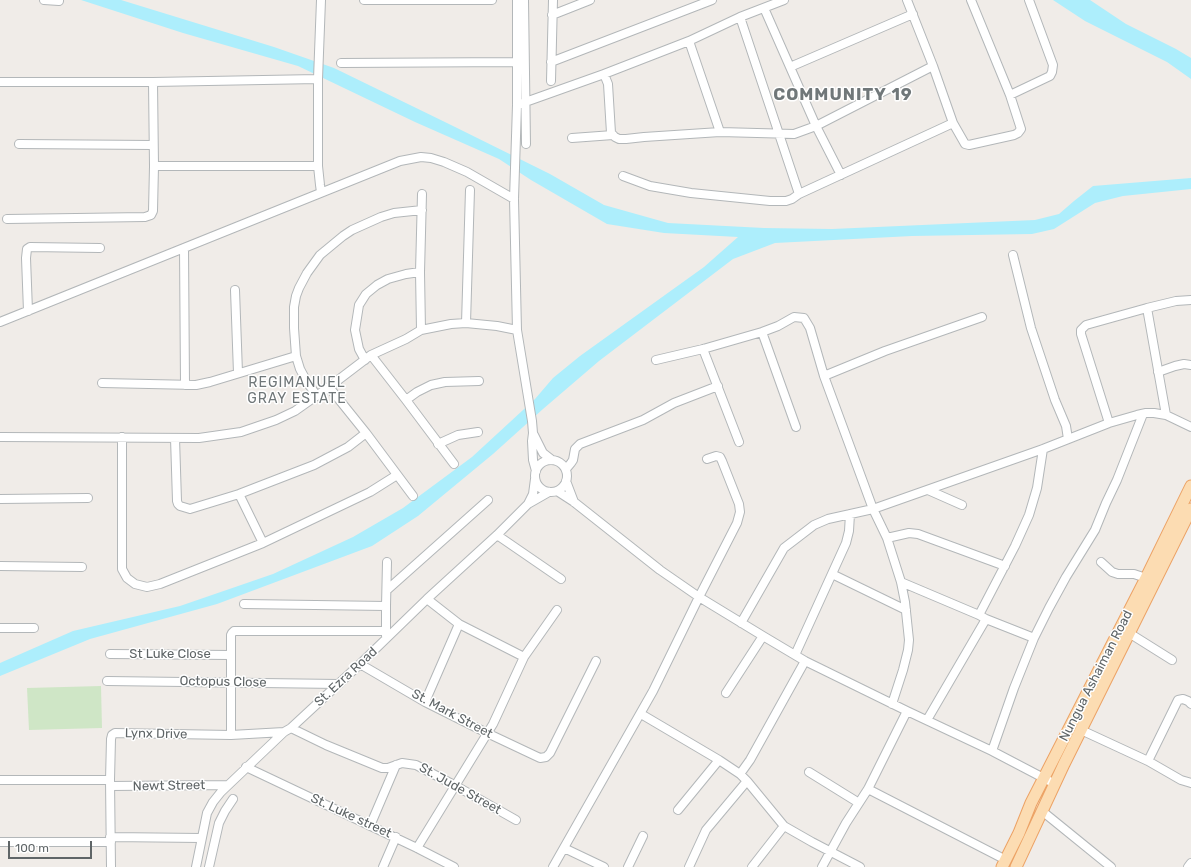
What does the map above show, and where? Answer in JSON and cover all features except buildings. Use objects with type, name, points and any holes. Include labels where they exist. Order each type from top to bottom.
[{"type":"main road","name":"Nungua Ashaiman Road","points":[[1004,863],[1044,778],[1191,486]]},
{"type":"main road","name":"Nungua Ashaiman Road","points":[[1016,867],[1081,730],[1191,508]]},
{"type":"street","points":[[44,0],[59,1]]},
{"type":"street","points":[[321,0],[318,61],[318,166],[321,192]]},
{"type":"street","points":[[364,0],[492,0]]},
{"type":"street","points":[[517,0],[517,62],[526,144]]},
{"type":"street","points":[[524,0],[521,103],[514,199],[517,330],[532,421],[533,460],[537,484],[540,488],[553,492],[574,502],[660,570],[699,597],[805,661],[892,704],[992,750],[1055,784]]},
{"type":"street","points":[[551,81],[553,0]]},
{"type":"street","points":[[552,15],[590,0]]},
{"type":"street","points":[[551,62],[712,0]]},
{"type":"street","points":[[521,103],[604,74],[689,41],[740,17],[784,0]]},
{"type":"street","points":[[910,1],[913,14],[953,123],[966,144],[970,145],[1018,133],[1021,129],[1010,95],[971,0]]},
{"type":"street","points":[[1010,95],[1050,76],[1052,72],[1053,65],[1029,0]]},
{"type":"street","points":[[764,8],[816,126],[841,175]]},
{"type":"street","points":[[790,67],[913,14]]},
{"type":"street","points":[[740,17],[798,194]]},
{"type":"street","points":[[689,41],[720,132]]},
{"type":"street","points":[[341,63],[517,62]]},
{"type":"street","points":[[604,74],[608,84],[610,126],[613,135],[619,139],[626,139],[644,136],[720,132],[794,134],[816,126],[933,66]]},
{"type":"street","points":[[0,82],[153,82],[318,78]]},
{"type":"street","points":[[7,219],[151,215],[154,166],[153,82]]},
{"type":"street","points":[[623,176],[650,186],[691,193],[770,201],[792,199],[798,194],[953,123]]},
{"type":"street","points":[[572,138],[613,135]]},
{"type":"street","points":[[19,144],[153,145]]},
{"type":"street","points":[[0,322],[400,160],[421,157],[444,162],[467,172],[514,199]]},
{"type":"street","points":[[154,166],[318,166]]},
{"type":"street","points":[[466,323],[470,190]]},
{"type":"street","points":[[421,330],[420,272],[422,194]]},
{"type":"street","points":[[317,396],[300,369],[296,356],[294,308],[296,296],[307,273],[320,254],[352,230],[394,213],[422,210]]},
{"type":"street","points":[[28,311],[27,248],[100,248]]},
{"type":"street","points":[[184,248],[185,385]]},
{"type":"street","points":[[1013,255],[1031,328],[1055,400],[1066,426],[1068,439]]},
{"type":"street","points":[[420,272],[388,279],[377,285],[366,294],[359,305],[355,330],[359,349],[406,400],[454,464]]},
{"type":"street","points":[[235,290],[238,374]]},
{"type":"street","points":[[1109,423],[1081,330],[1086,325],[1146,308],[1176,301],[1191,300]]},
{"type":"street","points":[[1146,308],[1166,415]]},
{"type":"street","points":[[656,360],[703,349],[762,332],[778,326],[794,317],[804,318],[810,328],[824,376],[873,510],[887,538],[901,582],[909,640],[908,650],[892,704]]},
{"type":"street","points":[[824,376],[885,351],[982,317]]},
{"type":"street","points":[[0,437],[199,438],[242,432],[276,420],[295,411],[368,358],[421,330],[451,324],[466,323],[497,326],[517,330]]},
{"type":"street","points":[[762,332],[796,427]]},
{"type":"street","points":[[703,349],[739,442]]},
{"type":"street","points":[[102,383],[185,385],[210,382],[296,356]]},
{"type":"street","points":[[1158,372],[1184,364],[1191,365]]},
{"type":"street","points":[[406,400],[417,392],[431,385],[445,382],[479,381]]},
{"type":"street","points":[[566,469],[573,460],[575,449],[580,444],[643,420],[674,403],[718,386]]},
{"type":"street","points":[[330,387],[413,496]]},
{"type":"street","points":[[741,622],[784,548],[814,525],[828,519],[873,510],[1043,449],[1109,423],[1143,414],[1154,413],[1166,415],[1191,427]]},
{"type":"street","points":[[992,750],[1034,638],[1066,577],[1095,530],[1117,480],[1143,414]]},
{"type":"street","points":[[438,444],[458,435],[478,432]]},
{"type":"street","points":[[175,438],[177,500],[180,506],[190,509],[239,494],[314,465],[348,447],[366,433]]},
{"type":"street","points":[[528,504],[563,487],[567,475],[566,469],[562,465],[543,453],[533,433]]},
{"type":"street","points":[[122,437],[122,569],[127,578],[135,584],[147,587],[160,584],[263,544],[370,492],[397,475]]},
{"type":"street","points":[[927,720],[983,617],[1005,566],[1016,546],[1035,498],[1043,449]]},
{"type":"street","points":[[553,867],[654,691],[699,597],[737,523],[740,512],[739,504],[722,461],[720,457],[716,456],[707,459]]},
{"type":"street","points":[[528,504],[533,494],[535,475],[538,466],[552,460]]},
{"type":"street","points":[[566,481],[574,502]]},
{"type":"street","points":[[928,490],[962,505]]},
{"type":"street","points":[[239,494],[263,544]]},
{"type":"street","points":[[0,499],[88,498]]},
{"type":"street","points":[[387,590],[488,500]]},
{"type":"street","name":"St. Ezra Road","points":[[197,867],[201,838],[207,813],[227,785],[339,684],[360,664],[386,635],[497,535],[528,504]]},
{"type":"street","points":[[795,655],[846,543],[849,531],[850,514]]},
{"type":"street","points":[[887,538],[909,533],[918,534],[1005,566]]},
{"type":"street","points":[[497,535],[561,579]]},
{"type":"street","points":[[231,735],[231,635],[234,631],[386,635],[387,562]]},
{"type":"street","points":[[1101,562],[1112,572],[1118,574],[1134,574],[1146,578]]},
{"type":"street","points":[[0,566],[82,567]]},
{"type":"street","points":[[832,574],[906,610]]},
{"type":"street","points":[[901,582],[1034,638]]},
{"type":"street","points":[[427,599],[459,624],[524,656]]},
{"type":"street","points":[[244,604],[386,606]]},
{"type":"street","points":[[418,848],[493,724],[524,656],[557,610]]},
{"type":"street","points":[[425,702],[459,624]]},
{"type":"street","points":[[0,628],[34,628]]},
{"type":"street","points":[[1129,633],[1172,660]]},
{"type":"street","points":[[726,693],[763,636]]},
{"type":"street","name":"St Luke Close","points":[[110,654],[231,655]]},
{"type":"street","name":"St. Mark Street","points":[[360,664],[425,702],[540,758],[546,757],[550,753],[596,661]]},
{"type":"street","points":[[740,774],[750,760],[805,661]]},
{"type":"street","name":"Octopus Close","points":[[107,681],[339,684]]},
{"type":"street","points":[[1148,761],[1178,700],[1183,699],[1191,704]]},
{"type":"street","points":[[822,867],[846,823],[868,789],[907,711]]},
{"type":"street","points":[[641,714],[719,760],[748,780],[784,826],[860,867]]},
{"type":"street","name":"Lynx Drive","points":[[111,867],[110,783],[111,739],[113,734],[231,735],[288,730]]},
{"type":"street","name":"St. Jude Street","points":[[288,730],[382,768],[388,768],[402,763],[416,765],[516,820]]},
{"type":"street","points":[[1081,730],[1148,761],[1181,780],[1191,783]]},
{"type":"street","points":[[678,810],[719,760]]},
{"type":"street","points":[[370,826],[396,765]]},
{"type":"street","name":"St. Luke street","points":[[246,767],[418,848],[454,867]]},
{"type":"street","points":[[809,772],[859,803]]},
{"type":"street","name":"Newt Street","points":[[0,780],[227,785]]},
{"type":"street","points":[[689,867],[706,830],[748,780]]},
{"type":"street","points":[[868,789],[1004,863]]},
{"type":"street","points":[[209,867],[219,823],[233,799]]},
{"type":"street","points":[[1042,811],[1111,867]]},
{"type":"street","points":[[752,867],[784,826]]},
{"type":"street","points":[[628,867],[643,836]]},
{"type":"street","points":[[0,842],[201,838]]},
{"type":"street","points":[[382,867],[396,838]]},
{"type":"street","points":[[564,848],[604,867]]},
{"type":"street","points":[[1188,867],[1191,862]]},
{"type":"green space","points":[[101,686],[102,728],[29,730],[27,688]]},
{"type":"water","points":[[81,0],[121,0],[274,47],[334,68],[550,174],[604,205],[668,223],[764,228],[832,229],[1035,220],[1059,214],[1093,186],[1191,178],[1191,189],[1123,196],[1095,203],[1054,229],[1032,234],[912,236],[775,243],[733,259],[599,361],[493,454],[418,516],[372,546],[217,604],[90,639],[0,676],[0,663],[73,631],[180,606],[273,574],[353,537],[403,508],[472,457],[535,399],[553,378],[580,356],[704,267],[738,237],[664,233],[607,224],[531,180],[499,159],[415,122],[298,66],[183,33]]},
{"type":"water","points":[[1053,0],[1090,0],[1126,24],[1176,49],[1191,58],[1191,79],[1167,62],[1085,21]]},
{"type":"district","name":"COMMUNITY 19","points":[[843,95]]},
{"type":"district","name":"REGIMANUEL GRAY ESTATE","points":[[297,392]]}]
